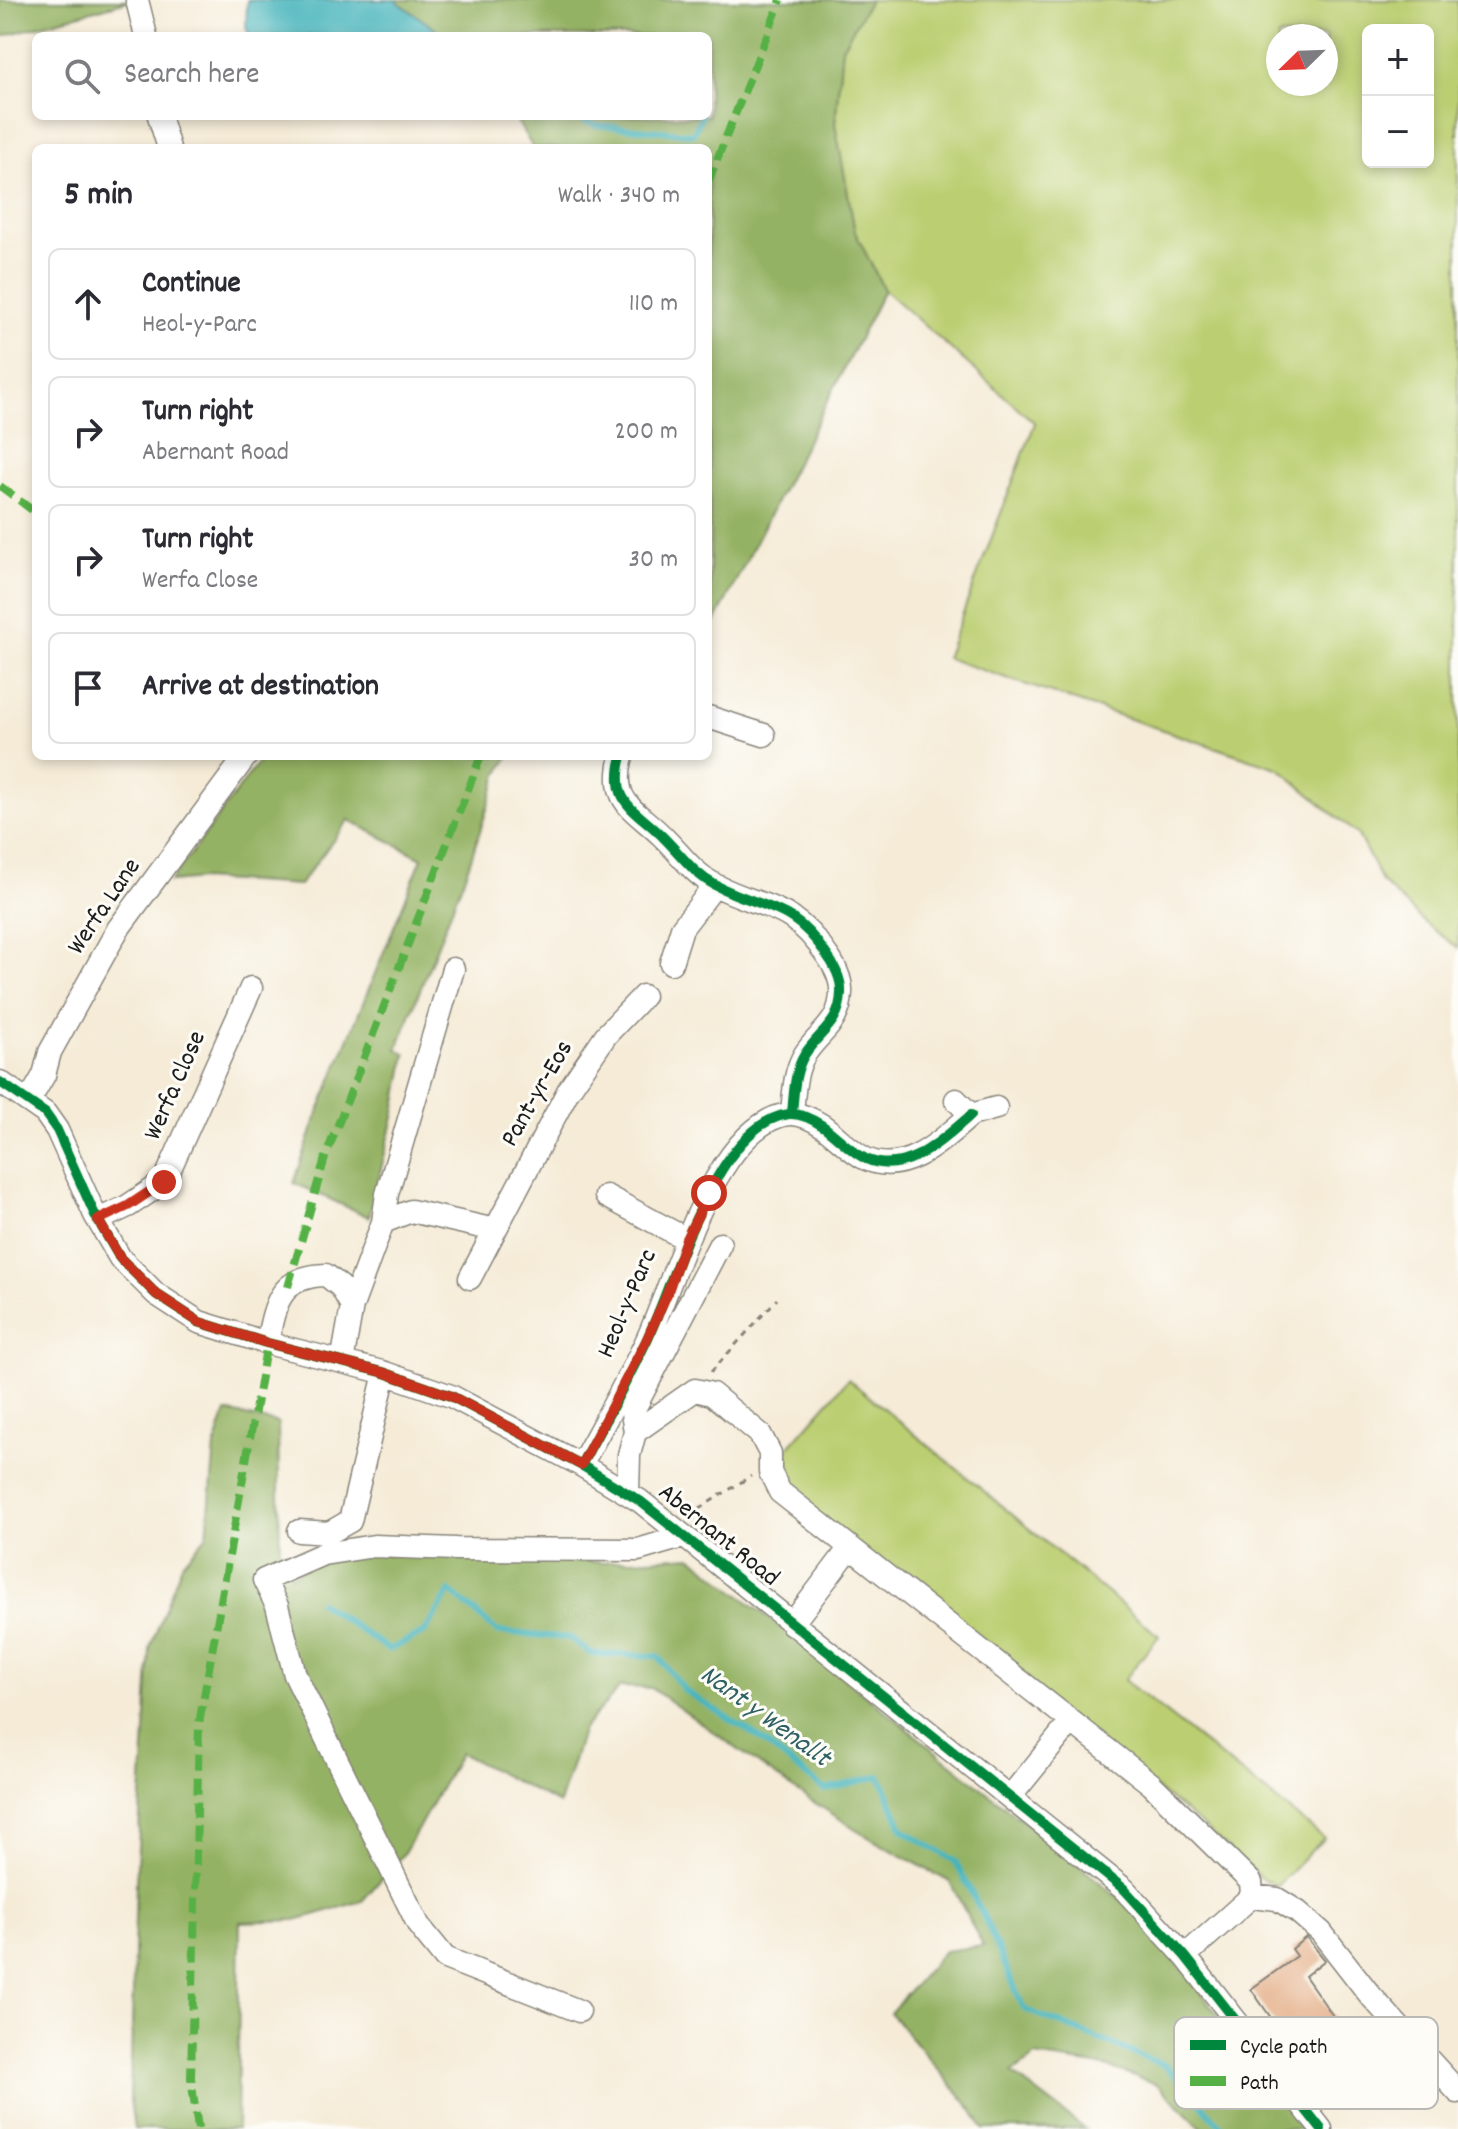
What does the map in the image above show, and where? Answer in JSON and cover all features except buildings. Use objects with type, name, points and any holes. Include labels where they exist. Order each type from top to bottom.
[{"type":"street","points":[[137,0],[145,32]]},
{"type":"street","points":[[160,120],[168,144]]},
{"type":"street","points":[[712,718],[764,735]]},
{"type":"street","name":"Werfa Lane","points":[[29,1101],[44,1075],[50,1052],[118,929],[243,760]]},
{"type":"street","points":[[621,760],[616,778],[625,802],[663,837],[692,870],[715,885],[785,911],[813,934],[834,965],[842,991],[835,1020],[805,1055],[797,1074],[792,1113],[813,1120],[863,1158],[881,1165],[908,1161],[936,1145],[964,1108],[996,1108]]},
{"type":"street","points":[[671,963],[682,928],[715,885]]},
{"type":"street","points":[[342,1362],[352,1306],[383,1222],[387,1194],[453,969]]},
{"type":"street","name":"Werfa Close","points":[[98,1220],[128,1206],[164,1182],[251,988]]},
{"type":"street","name":"Pant-yr-Eos","points":[[470,1278],[568,1091],[606,1035],[643,996]]},
{"type":"street","name":"Abernant Road","points":[[0,1082],[45,1113],[57,1130],[98,1220],[120,1258],[156,1294],[199,1322],[385,1373],[451,1396],[628,1493],[1124,1889],[1185,1956],[1233,2017]]},
{"type":"street","name":"Heol-y-Parc","points":[[581,1465],[646,1341],[686,1239],[725,1164],[748,1136],[771,1119],[792,1113]]},
{"type":"street","points":[[606,1196],[686,1239]]},
{"type":"street","points":[[383,1222],[411,1211],[495,1230]]},
{"type":"street","points":[[628,1493],[629,1455],[635,1432],[632,1413],[720,1244]]},
{"type":"street","points":[[267,1343],[274,1309],[288,1287],[304,1276],[326,1275],[341,1287],[352,1306]]},
{"type":"street","points":[[299,1531],[329,1533],[350,1521],[385,1373]]},
{"type":"street","points":[[635,1432],[695,1390],[712,1394],[760,1434],[770,1453],[770,1472],[780,1492],[1151,1784],[1251,1882],[1252,1896]]},
{"type":"street","points":[[579,2011],[445,1958],[419,1926],[295,1675],[277,1606],[264,1580],[323,1554],[374,1546],[638,1550],[682,1537]]},
{"type":"street","points":[[792,1624],[849,1549]]},
{"type":"street","points":[[1010,1797],[1071,1722]]},
{"type":"street","points":[[1185,1956],[1252,1896],[1277,1899],[1321,1932],[1390,2017]]},
{"type":"street","points":[[1438,2070],[1458,2092]]},
{"type":"street","name":"Abernant Road","points":[[1305,2109],[1321,2129]]},
{"type":"path","points":[[695,1390],[777,1299]]},
{"type":"path","points":[[682,1537],[686,1517],[755,1473],[770,1472]]},
{"type":"green space","points":[[0,0],[131,0],[0,37]]},
{"type":"green space","points":[[395,0],[870,0],[842,48],[835,124],[855,232],[884,290],[712,628],[712,144],[531,144],[516,120],[712,120],[712,32],[439,32]]},
{"type":"green space","points":[[870,0],[1458,0],[1458,948],[1424,922],[1382,882],[1358,835],[1280,769],[946,658],[1035,423],[884,290],[855,232],[835,124],[842,48]]},
{"type":"green space","points":[[260,760],[507,760],[498,775],[469,865],[397,1049],[406,1054],[369,1217],[294,1183],[317,1116],[422,858],[349,820],[299,885],[202,879],[170,882]]},
{"type":"green space","points":[[848,1379],[1159,1636],[1124,1680],[1324,1838],[1277,1886],[1262,1879],[1203,1826],[785,1490],[779,1458]]},
{"type":"green space","points":[[226,1412],[278,1423],[280,1551],[291,1575],[324,1561],[376,1554],[601,1562],[691,1556],[1117,1896],[1152,1930],[1220,2017],[1174,2017],[1174,2101],[1157,2084],[1109,2067],[1035,2056],[1012,2073],[1085,2129],[984,2129],[971,2108],[890,2013],[944,1951],[983,1946],[950,1882],[873,1840],[801,1794],[651,1688],[620,1687],[583,1729],[559,1804],[460,1753],[405,1852],[362,1901],[296,1920],[240,1922],[237,2129],[134,2129],[130,2100],[136,1881],[150,1648],[182,1564],[207,1535],[215,1446]]},
{"type":"green space","points":[[1183,2109],[1291,2109],[1307,2129],[1203,2129]]},
{"type":"water","points":[[247,0],[395,0],[439,32],[248,32]]},
{"type":"waterway","points":[[582,120],[595,125],[693,134],[700,120]]},
{"type":"waterway","name":"Nant y Wenallt","points":[[319,1602],[389,1650],[425,1632],[450,1591],[498,1632],[570,1638],[591,1654],[658,1656],[685,1691],[758,1737],[825,1790],[880,1776],[903,1830],[955,1861],[984,1917],[1024,2009],[1166,2066],[1174,2075]]},
{"type":"waterway","name":"Nant y Wenallt","points":[[1206,2109],[1224,2129]]},
{"type":"marked path","points":[[712,172],[781,0]]},
{"type":"marked path","points":[[0,486],[32,510]]},
{"type":"marked path","points":[[288,1287],[325,1158],[479,760]]},
{"type":"marked path","points":[[198,2129],[191,2078],[199,1724],[267,1343]]},
{"type":"cycle path","points":[[621,760],[619,786],[628,805],[694,870],[715,885],[788,916],[813,937],[835,967],[841,988],[840,1004],[833,1020],[801,1061],[792,1113]]},
{"type":"cycle path","points":[[0,1082],[45,1113],[57,1130],[95,1215],[120,1258],[156,1294],[199,1322],[382,1372],[451,1396],[581,1465],[640,1501],[1124,1889],[1185,1956],[1233,2017]]},
{"type":"cycle path","points":[[581,1465],[646,1342],[700,1210],[739,1145],[763,1124],[794,1114],[823,1126],[866,1159],[895,1163],[923,1153],[971,1115]]},
{"type":"cycle path","points":[[1305,2109],[1321,2129]]},
{"type":"route","points":[[164,1182],[128,1206],[98,1220],[120,1258],[156,1294],[199,1322],[382,1372],[451,1396],[581,1465],[646,1341],[686,1239],[709,1193]]}]
